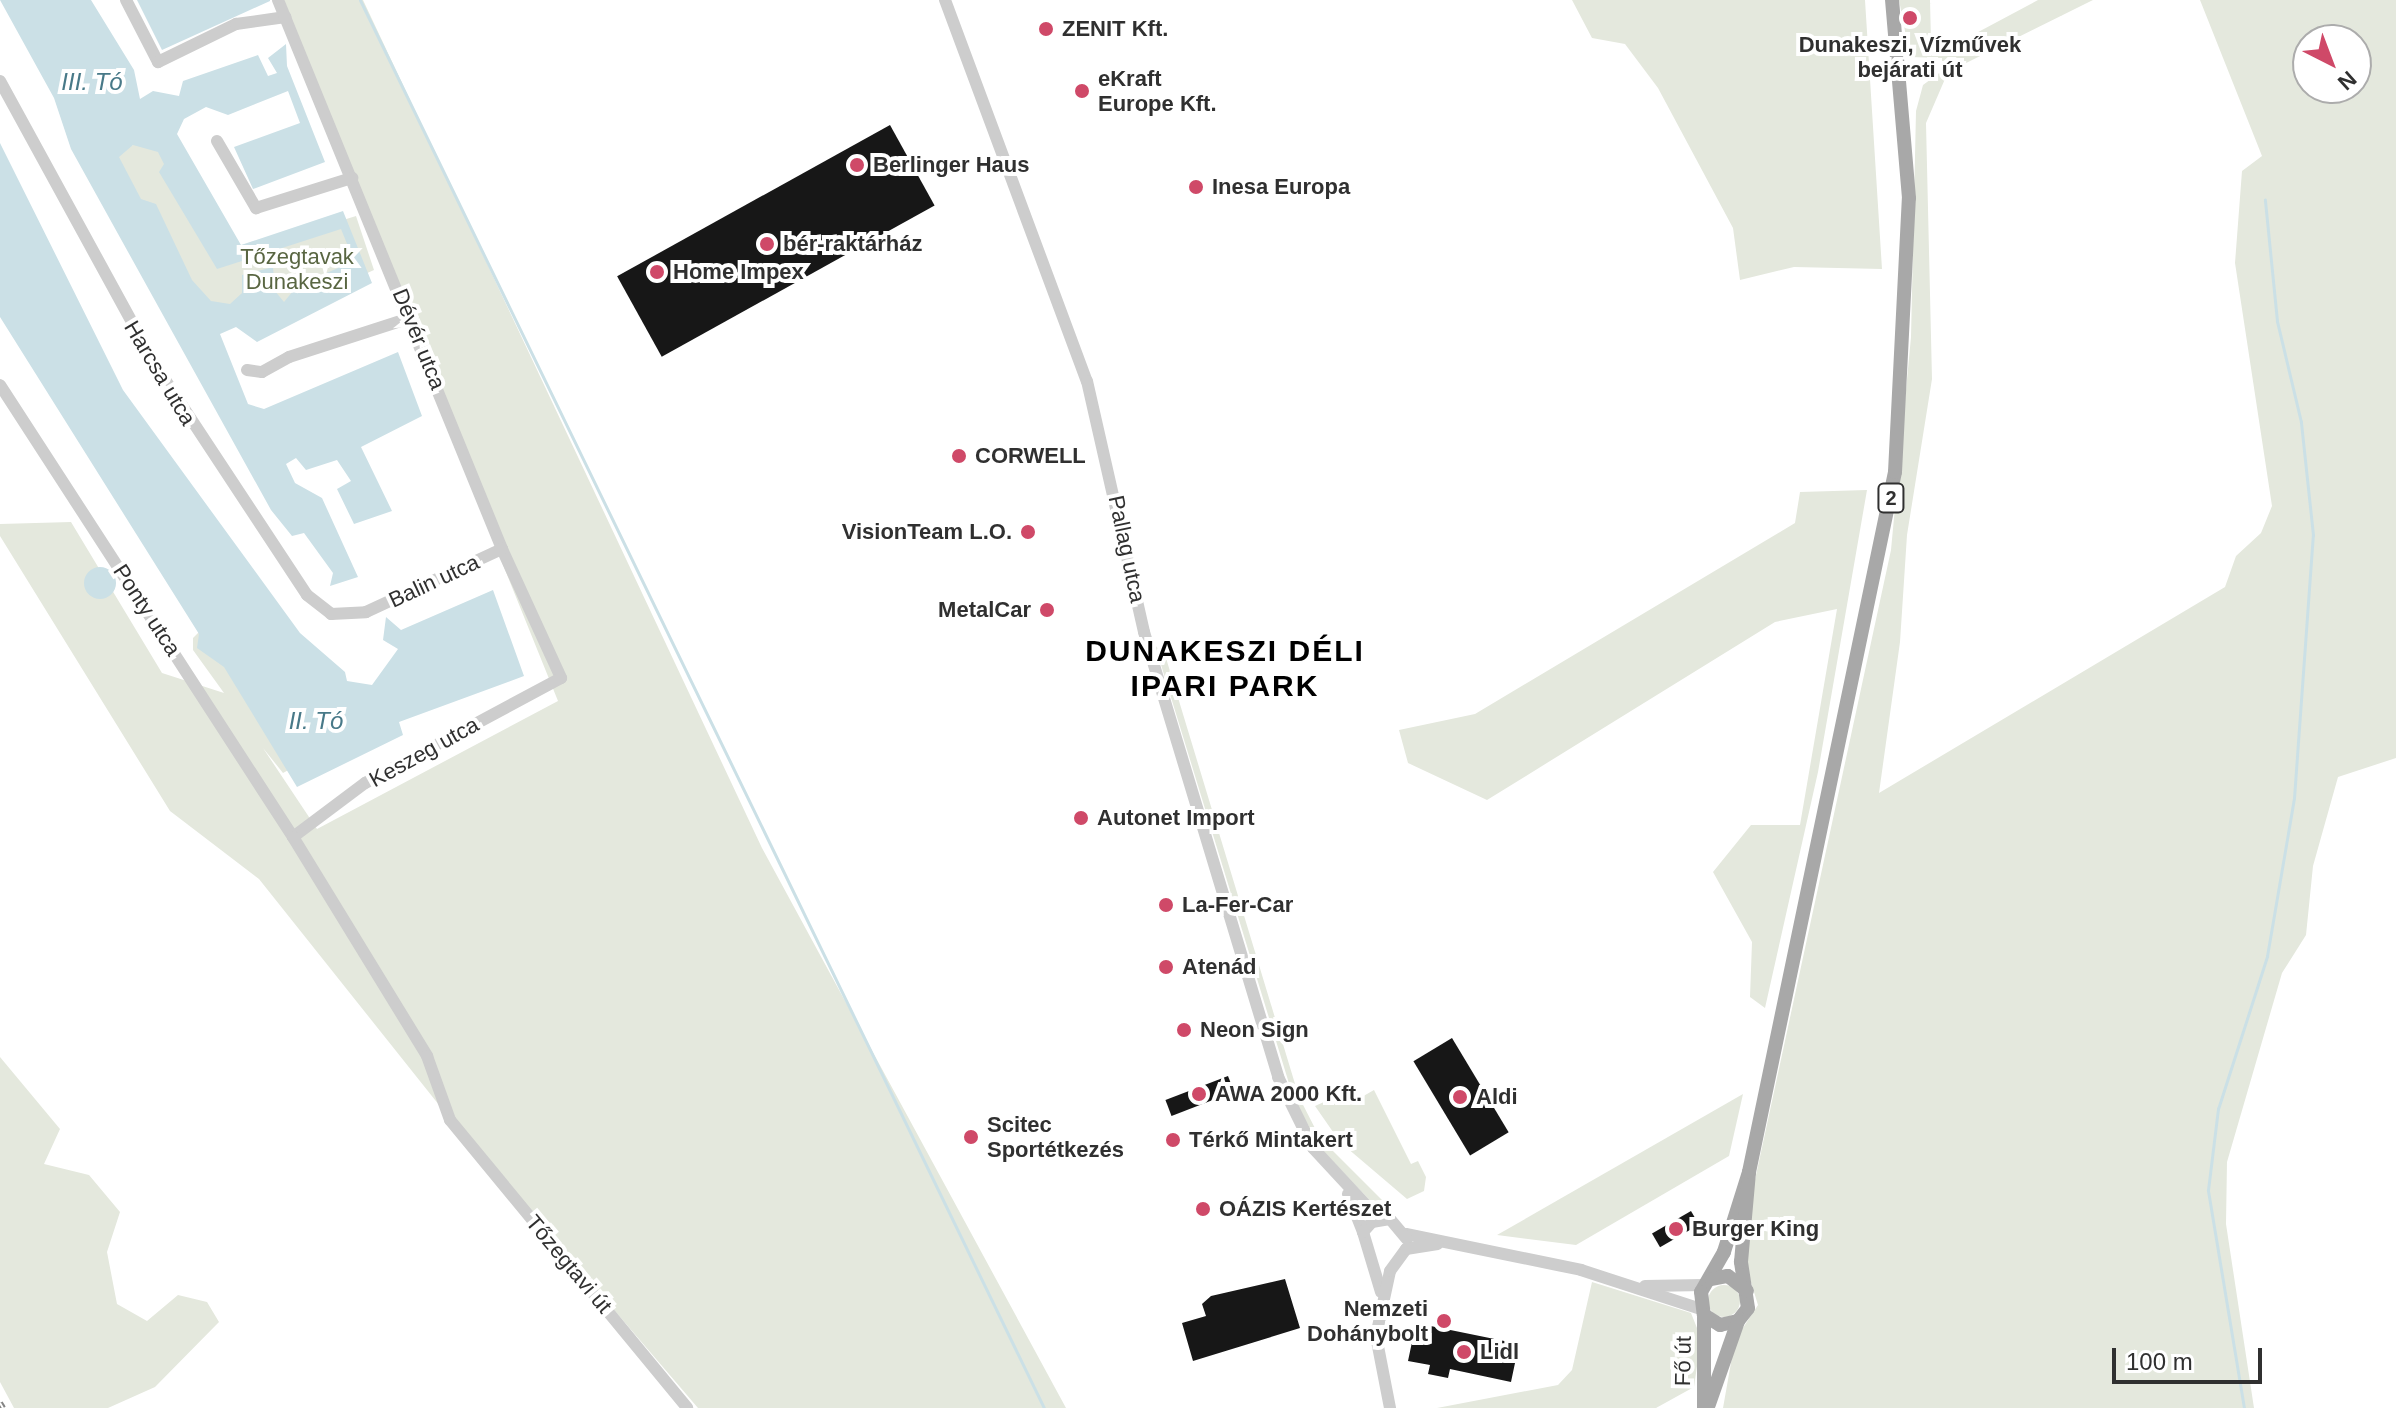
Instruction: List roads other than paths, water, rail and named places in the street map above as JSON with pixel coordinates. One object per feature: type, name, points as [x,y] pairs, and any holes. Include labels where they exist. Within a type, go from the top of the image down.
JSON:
[{"type":"main road","name":"2","points":[[1703,1312],[1709,1282],[1749,1172],[1813,889],[1895,472],[1909,198],[1892,0]]},
{"type":"main road","name":"2","points":[[1738,1321],[1748,1308],[1741,1262],[1749,1172]]},
{"type":"main road","points":[[1709,1282],[1736,1279],[1747,1292]]},
{"type":"main road","points":[[1703,1312],[1720,1325],[1738,1321]]},
{"type":"main road","name":"Fő út","points":[[1703,1312],[1706,1408]]},
{"type":"main road","name":"Fő út","points":[[1706,1408],[1738,1321]]},
{"type":"street","points":[[126,0],[158,62],[236,24],[286,17]]},
{"type":"street","name":"Dévér utca","points":[[278,0],[502,549],[561,678]]},
{"type":"street","name":"Pallag utca","points":[[945,0],[1087,381],[1144,632],[1278,1077],[1313,1148],[1343,1185],[1379,1219]]},
{"type":"street","name":"Harcsa utca","points":[[0,81],[113,294],[284,562],[331,614],[366,612]]},
{"type":"street","points":[[217,141],[256,208],[352,178]]},
{"type":"street","points":[[247,370],[262,372],[289,357],[410,318]]},
{"type":"street","name":"Ponty utca","points":[[0,385],[293,837],[427,1056],[450,1120]]},
{"type":"street","name":"Balin utca","points":[[366,612],[502,549]]},
{"type":"street","name":"Keszeg utca","points":[[293,837],[365,783],[561,678]]},
{"type":"street","name":"Tőzegtavi út","points":[[450,1120],[687,1408]]},
{"type":"street","name":"Pallag utca","points":[[1343,1185],[1363,1232]]},
{"type":"street","points":[[1390,1408],[1377,1363],[1381,1303],[1363,1232],[1379,1219],[1397,1222],[1406,1234],[1465,1243],[1637,1286],[1703,1312]]},
{"type":"street","points":[[1381,1303],[1402,1254],[1406,1234]]},
{"type":"street","points":[[1370,1258],[1465,1243]]},
{"type":"street","points":[[1637,1286],[1709,1282]]},
{"type":"water","name":"III. Tó","points":[[0,0],[91,0],[134,70],[140,99],[153,91],[179,96],[183,81],[258,55],[268,76],[277,73],[268,58],[286,44],[287,66],[325,162],[253,189],[234,147],[300,123],[288,91],[228,115],[206,107],[184,119],[177,134],[241,245],[343,211],[372,283],[257,342],[236,327],[220,334],[248,404],[264,409],[398,352],[422,416],[361,447],[392,511],[354,524],[337,489],[351,481],[337,460],[306,470],[296,458],[286,464],[295,483],[322,498],[358,577],[330,586],[333,573],[304,533],[292,536],[271,510],[71,149],[54,98]],"holes":[[[133,145],[158,152],[164,164],[159,172],[217,269],[341,229],[354,261],[297,286],[284,302],[275,291],[273,267],[242,275],[242,293],[230,304],[211,301],[192,280],[156,204],[141,199],[119,157]]]},
{"type":"water","points":[[137,0],[270,0],[270,1],[162,50]]},
{"type":"water","name":"II. Tó","points":[[0,143],[123,390],[300,633],[345,672],[347,681],[372,685],[398,649],[383,640],[386,617],[401,630],[493,590],[524,676],[399,722],[403,735],[297,787],[224,667],[197,648],[199,634],[0,317]]},
{"type":"water","points":[[100,567],[111,572],[116,583],[111,594],[100,599],[89,594],[84,583],[89,572]]},
{"type":"waterway","points":[[360,0],[1044,1408]]},
{"type":"waterway","points":[[2244,1408],[2208,1190],[2218,1109],[2267,956],[2294,798],[2313,535],[2301,422],[2277,321],[2265,200]]},
{"type":"railway","points":[[0,1403],[3,1408]]},
{"type":"place","name":"Dunakeszi, Vízművek bejárati út","points":[[1910,18]]},
{"type":"place","name":"ZENIT Kft.","points":[[1046,29]]},
{"type":"place","name":"eKraft Europe Kft.","points":[[1082,91]]},
{"type":"place","name":"Berlinger Haus","points":[[857,165]]},
{"type":"place","name":"Inesa Europa","points":[[1196,187]]},
{"type":"place","name":"bér-raktárház","points":[[767,244]]},
{"type":"place","name":"Home Impex","points":[[657,272]]},
{"type":"place","name":"CORWELL","points":[[959,456]]},
{"type":"place","name":"VisionTeam L.O.","points":[[1028,532]]},
{"type":"place","name":"MetalCar","points":[[1047,610]]},
{"type":"place","name":"Autonet Import","points":[[1081,818]]},
{"type":"place","name":"La-Fer-Car","points":[[1166,905]]},
{"type":"place","name":"Atenád","points":[[1166,967]]},
{"type":"place","name":"Neon Sign","points":[[1184,1030]]},
{"type":"place","name":"AWA 2000 Kft.","points":[[1199,1094]]},
{"type":"place","name":"Aldi","points":[[1460,1097]]},
{"type":"place","name":"Scitec Sportétkezés","points":[[971,1137]]},
{"type":"place","name":"Térkő Mintakert","points":[[1173,1140]]},
{"type":"place","name":"OÁZIS Kertészet","points":[[1203,1209]]},
{"type":"place","name":"Burger King","points":[[1676,1229]]},
{"type":"place","name":"Nemzeti Dohánybolt","points":[[1444,1321]]},
{"type":"place","name":"Lidl","points":[[1464,1352]]},
{"type":"district","name":"DUNAKESZI DÉLI IPARI PARK","points":[[1225,668]]},
{"type":"park label","name":"Tőzegtavak Dunakeszi","points":[[297,268]]}]
